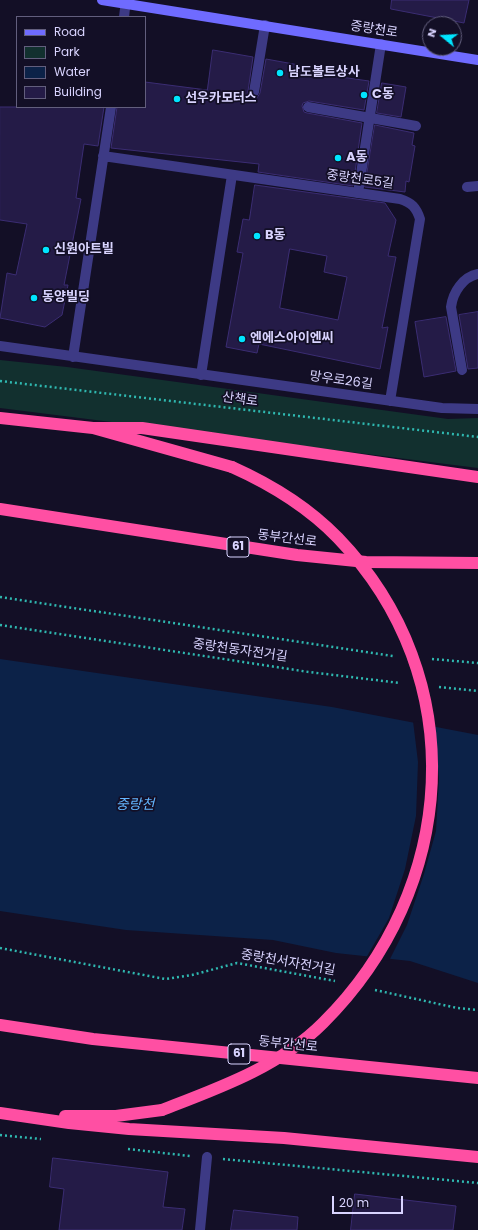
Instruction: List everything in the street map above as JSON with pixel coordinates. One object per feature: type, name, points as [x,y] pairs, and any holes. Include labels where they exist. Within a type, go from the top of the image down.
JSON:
[{"type":"highway","points":[[0,418],[93,428],[142,428],[478,477]]},
{"type":"highway","points":[[32,1117],[116,1116],[162,1110],[232,1083],[266,1066],[295,1046],[322,1024],[347,997],[370,968],[392,932],[408,897],[419,863],[432,794],[432,752],[422,688],[411,654],[399,623],[381,591],[337,537],[311,514],[262,481],[232,466],[93,428]]},
{"type":"highway","name":"동부간선로","points":[[0,509],[227,546],[297,555],[366,562],[478,563]]},
{"type":"highway","name":"동부간선로","points":[[0,1025],[93,1039],[478,1078]]},
{"type":"highway","points":[[0,1113],[69,1124],[292,1139],[478,1157]]},
{"type":"main road","name":"중랑천로","points":[[102,0],[126,2],[478,60]]},
{"type":"street","points":[[124,16],[126,2]]},
{"type":"street","points":[[254,92],[265,25]]},
{"type":"street","points":[[358,193],[381,44]]},
{"type":"street","points":[[308,107],[416,126]]},
{"type":"street","points":[[73,357],[111,108]]},
{"type":"street","name":"중랑천로5길","points":[[103,156],[400,199],[411,203],[416,209],[420,219],[390,401]]},
{"type":"street","points":[[201,375],[232,175]]},
{"type":"street","points":[[467,187],[478,186]]},
{"type":"street","points":[[462,370],[451,307],[452,300],[459,287],[472,275],[478,274]]},
{"type":"street","name":"망우로26길","points":[[0,346],[442,408],[478,409]]},
{"type":"street","points":[[200,1230],[207,1158]]},
{"type":"path","name":"산책로","points":[[0,381],[478,437]]},
{"type":"path","points":[[0,597],[390,656]]},
{"type":"path","name":"중랑천동자전거길","points":[[0,625],[309,672],[402,684]]},
{"type":"path","points":[[438,660],[478,662]]},
{"type":"path","points":[[431,686],[478,691]]},
{"type":"path","name":"중랑천서자전거길","points":[[0,948],[165,979],[192,975],[237,963],[338,982]]},
{"type":"path","points":[[369,988],[457,1008],[478,1010]]},
{"type":"path","points":[[0,1135],[44,1140]]},
{"type":"path","points":[[120,1148],[207,1158],[300,1165],[478,1183]]},
{"type":"green space","points":[[0,360],[67,367],[448,419],[478,418],[478,468],[0,408]]},
{"type":"water","name":"중랑천","points":[[0,659],[332,707],[478,735],[478,983],[410,961],[336,953],[273,940],[126,930],[0,911]]},
{"type":"pier","points":[[413,721],[434,725],[439,779],[436,831],[424,874],[407,925],[389,961],[366,958],[389,918],[405,869],[416,816],[418,762]]},
{"type":"building","points":[[392,0],[469,0],[464,23],[462,23],[462,16],[428,16],[391,9]]},
{"type":"building","points":[[213,50],[253,57],[248,95],[253,98],[257,98],[260,93],[266,59],[299,65],[298,71],[369,81],[364,110],[309,101],[303,103],[302,106],[304,112],[307,113],[362,123],[353,186],[258,172],[259,164],[111,148],[117,108],[146,108],[146,82],[207,90]]},
{"type":"building","points":[[382,83],[406,87],[401,117],[377,113]]},
{"type":"building","points":[[0,107],[104,108],[98,146],[84,144],[76,198],[81,199],[64,285],[68,285],[62,315],[45,327],[0,318],[7,273],[16,275],[27,224],[0,220]]},
{"type":"building","points":[[375,125],[414,133],[412,145],[415,146],[409,182],[406,181],[405,192],[365,187]]},
{"type":"building","points":[[255,185],[385,203],[396,220],[388,256],[396,257],[382,328],[388,327],[380,369],[259,344],[257,353],[226,347],[243,253],[237,252],[243,219],[249,220]],"holes":[[[290,249],[327,256],[324,272],[347,277],[338,320],[280,308]]]},
{"type":"building","points":[[478,312],[478,368],[468,369],[459,315]]},
{"type":"building","points":[[446,317],[456,371],[424,377],[415,322]]},
{"type":"building","points":[[53,1158],[168,1172],[163,1207],[185,1209],[182,1230],[59,1230],[64,1189],[50,1187]]},
{"type":"building","points":[[355,1194],[456,1206],[453,1230],[351,1230]]},
{"type":"building","points":[[234,1210],[298,1217],[297,1230],[231,1230]]},
{"type":"place","name":"남도볼트상사","points":[[280,73]]},
{"type":"place","name":"C동","points":[[364,95]]},
{"type":"place","name":"선우카모터스","points":[[177,99]]},
{"type":"place","name":"A동","points":[[338,158]]},
{"type":"place","name":"B동","points":[[257,236]]},
{"type":"place","name":"신원아트빌","points":[[46,250]]},
{"type":"place","name":"동양빌딩","points":[[34,298]]},
{"type":"place","name":"엔에스아이엔씨","points":[[242,339]]}]
